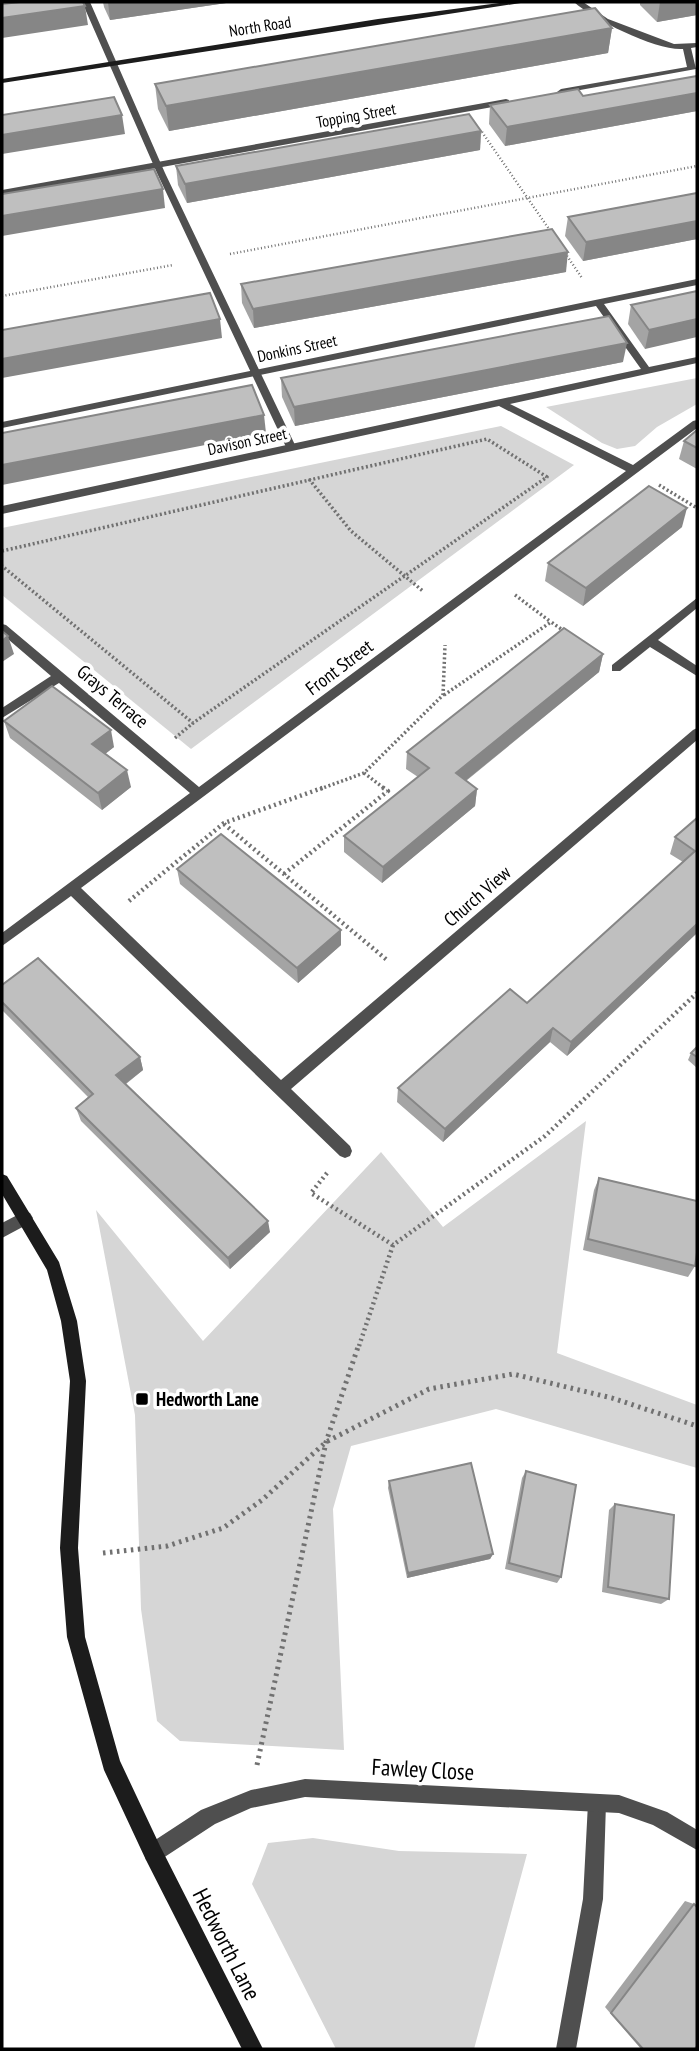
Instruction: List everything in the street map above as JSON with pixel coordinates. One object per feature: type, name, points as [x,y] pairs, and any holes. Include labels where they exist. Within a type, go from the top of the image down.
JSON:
[{"type":"street","points":[[86,2],[158,165],[292,447]]},
{"type":"street","name":"North Road","points":[[2,82],[378,21],[523,2]]},
{"type":"street","points":[[578,2],[590,12],[621,28],[673,47],[697,45]]},
{"type":"street","points":[[546,95],[692,69],[687,47]]},
{"type":"street","name":"Topping Street","points":[[2,193],[520,100]]},
{"type":"street","name":"Donkins Street","points":[[2,425],[697,282]]},
{"type":"street","points":[[598,302],[647,371]]},
{"type":"street","name":"Davison Street","points":[[2,510],[697,360]]},
{"type":"street","points":[[499,402],[633,470]]},
{"type":"street","name":"Front Street","points":[[2,940],[697,422]]},
{"type":"street","points":[[616,668],[697,602]]},
{"type":"street","name":"Grays Terrace","points":[[2,628],[199,794]]},
{"type":"street","points":[[650,640],[697,672]]},
{"type":"street","points":[[2,714],[60,676]]},
{"type":"street","name":"Church View","points":[[281,1089],[697,733]]},
{"type":"street","points":[[72,888],[345,1151]]},
{"type":"street","name":"Hedworth Lane","points":[[2,1181],[54,1267],[69,1321],[78,1381],[69,1556],[76,1637],[111,1763],[153,1853],[253,2049]]},
{"type":"street","points":[[2,1231],[25,1218]]},
{"type":"street","name":"Fawley Close","points":[[153,1853],[208,1816],[251,1799],[305,1788],[619,1804],[651,1812],[677,1825],[697,1840]]},
{"type":"street","points":[[566,2049],[593,1899],[597,1802]]},
{"type":"path","points":[[467,109],[556,239]]},
{"type":"path","points":[[2,296],[697,166]]},
{"type":"path","points":[[563,250],[598,302]]},
{"type":"path","points":[[2,551],[487,439],[547,477],[193,723],[2,566]]},
{"type":"path","points":[[292,447],[309,480],[351,531],[403,577],[447,609],[443,695]]},
{"type":"path","points":[[633,470],[697,508]]},
{"type":"path","points":[[491,576],[616,668]]},
{"type":"path","points":[[107,921],[223,823],[364,772],[443,695],[551,622]]},
{"type":"path","points":[[284,874],[388,791],[364,772]]},
{"type":"path","points":[[223,823],[410,979]]},
{"type":"path","points":[[251,1799],[326,1442],[393,1245],[545,1136],[697,993]]},
{"type":"path","points":[[345,1151],[311,1193],[393,1245]]},
{"type":"path","points":[[69,1556],[167,1546],[223,1528],[262,1500],[326,1442],[429,1389],[513,1374],[612,1398],[697,1426]]},
{"type":"shaded area","points":[[697,378],[697,404],[657,427],[635,446],[617,449],[602,443],[546,407]]},
{"type":"shaded area","points":[[501,426],[574,465],[191,749],[2,595],[2,528]]},
{"type":"shaded area","points":[[586,1121],[557,1353],[697,1405],[697,1468],[496,1409],[351,1446],[333,1509],[344,1750],[180,1741],[157,1721],[141,1609],[135,1415],[96,1210],[203,1341],[381,1152],[443,1227]]},
{"type":"shaded area","points":[[313,1838],[399,1851],[527,1854],[474,2049],[336,2049],[252,1884],[268,1843]]},
{"type":"building","points":[[83,2],[85,6],[2,18],[2,4]]},
{"type":"building","points":[[595,8],[612,28],[166,106],[155,84]]},
{"type":"building","points":[[697,76],[697,93],[507,127],[490,105],[578,89],[583,96]]},
{"type":"building","points":[[114,97],[122,115],[2,135],[2,115]]},
{"type":"building","points":[[469,114],[481,131],[185,184],[176,166]]},
{"type":"building","points":[[154,169],[163,189],[2,216],[2,194]]},
{"type":"building","points":[[697,193],[697,221],[586,242],[568,217]]},
{"type":"building","points":[[552,229],[568,252],[253,309],[241,284]]},
{"type":"building","points":[[697,291],[697,319],[649,330],[631,305]]},
{"type":"building","points":[[210,293],[220,319],[2,359],[2,330]]},
{"type":"building","points":[[609,316],[627,343],[294,407],[281,378]]},
{"type":"building","points":[[252,385],[264,415],[2,465],[2,433]]},
{"type":"building","points":[[697,430],[697,448],[684,441]]},
{"type":"building","points":[[649,486],[687,508],[586,588],[548,563]]},
{"type":"building","points":[[564,628],[603,654],[456,773],[477,789],[383,867],[344,836],[429,768],[407,752]]},
{"type":"building","points":[[52,686],[111,730],[92,744],[127,770],[98,793],[4,721]]},
{"type":"building","points":[[697,818],[697,924],[571,1042],[553,1028],[445,1129],[398,1088],[510,989],[527,1003],[695,851],[675,837]]},
{"type":"building","points":[[221,834],[341,930],[297,968],[177,869]]},
{"type":"building","points":[[38,958],[140,1057],[116,1075],[268,1221],[228,1258],[76,1108],[93,1094],[2,1002],[2,985]]},
{"type":"building","points":[[599,1178],[697,1201],[695,1266],[588,1239]]},
{"type":"building","points":[[471,1463],[493,1554],[408,1573],[389,1481]]},
{"type":"building","points":[[526,1471],[576,1485],[561,1577],[509,1563]]},
{"type":"building","points":[[615,1504],[674,1515],[669,1599],[608,1587]]},
{"type":"building","points":[[694,1904],[697,1907],[697,2046],[695,2049],[643,2049],[611,2013]]},
{"type":"place","name":"Hedworth Lane","points":[[142,1399]]}]
